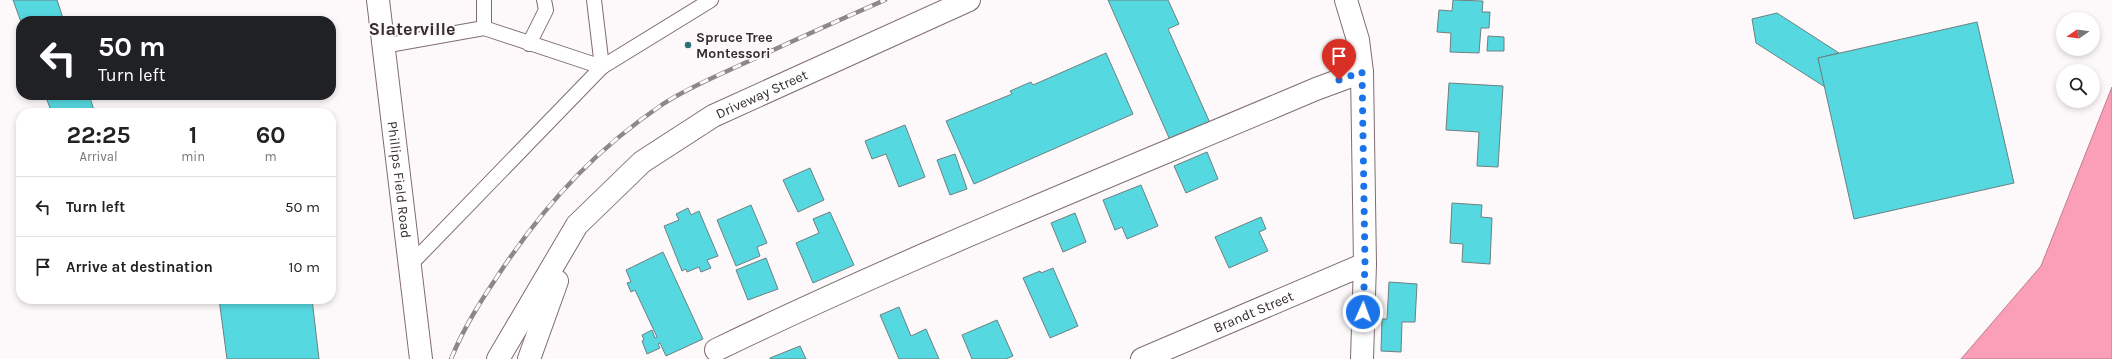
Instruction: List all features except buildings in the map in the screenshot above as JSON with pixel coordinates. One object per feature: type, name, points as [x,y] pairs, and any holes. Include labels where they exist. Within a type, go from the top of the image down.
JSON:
[{"type":"street","name":"Phillips Field Road","points":[[378,0],[421,359]]},
{"type":"street","name":"Driveway Street","points":[[498,359],[577,225],[642,162],[713,116],[969,0]]},
{"type":"street","points":[[1346,0],[1358,40],[1362,72],[1365,264],[1362,359]]},
{"type":"street","points":[[716,350],[772,323],[1037,206],[1316,89],[1362,72]]},
{"type":"street","name":"Driveway Street","points":[[529,359],[577,225]]},
{"type":"street","name":"Brandt Street","points":[[1142,359],[1365,264]]},
{"type":"lane","points":[[484,0],[484,28]]},
{"type":"lane","points":[[529,44],[546,10],[544,0]]},
{"type":"lane","points":[[594,0],[602,67]]},
{"type":"lane","points":[[410,265],[602,67],[711,0]]},
{"type":"lane","points":[[383,46],[484,28],[602,67]]},
{"type":"shaded area","points":[[2112,87],[2112,359],[1961,359],[2041,266]]},
{"type":"railway","points":[[451,359],[476,309],[541,216],[577,176],[617,138],[663,104],[694,87],[885,0]]},
{"type":"place","name":"Spruce Tree Montessori","points":[[688,45]]},
{"type":"district","name":"Slaterville","points":[[412,29]]},
{"type":"route","points":[[1339,80],[1362,72],[1365,264],[1363,312]]}]
